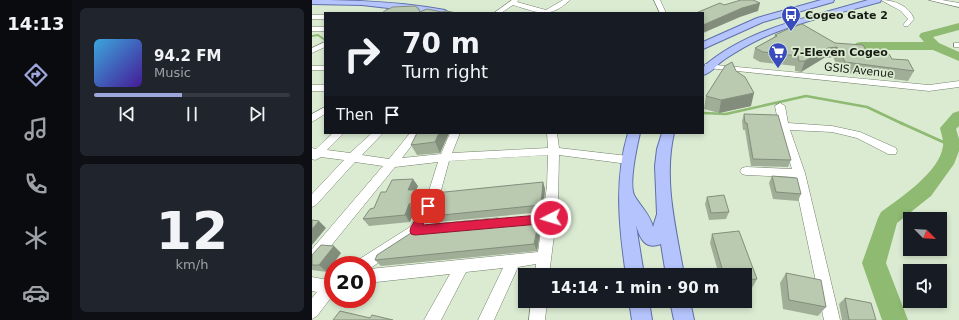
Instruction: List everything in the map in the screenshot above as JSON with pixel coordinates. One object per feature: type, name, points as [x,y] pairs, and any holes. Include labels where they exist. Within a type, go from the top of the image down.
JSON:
[{"type":"main road","points":[[704,46],[760,20],[830,0]]},
{"type":"main road","points":[[706,69],[738,46],[783,27],[877,0]]},
{"type":"main road","points":[[312,2],[364,1],[425,12]]},
{"type":"main road","points":[[410,9],[436,12]]},
{"type":"main road","points":[[634,134],[628,160],[627,196],[628,227],[634,268]]},
{"type":"main road","points":[[668,134],[663,165],[666,211],[674,268]]},
{"type":"main road","points":[[627,196],[643,219],[649,238],[656,238],[659,236],[666,211]]},
{"type":"main road","points":[[640,308],[642,320]]},
{"type":"main road","points":[[681,308],[684,320]]},
{"type":"street","points":[[548,12],[566,0]]},
{"type":"street","points":[[657,0],[663,12]]},
{"type":"street","points":[[884,0],[903,9],[910,16],[910,19],[906,25]]},
{"type":"street","points":[[932,0],[959,5]]},
{"type":"street","points":[[498,12],[515,1],[544,12]]},
{"type":"street","points":[[394,12],[410,9]]},
{"type":"street","points":[[312,17],[324,17]]},
{"type":"street","points":[[312,29],[324,29]]},
{"type":"street","points":[[312,52],[324,45]]},
{"type":"street","points":[[312,52],[324,52]]},
{"type":"street","points":[[312,68],[324,68]]},
{"type":"street","name":"GSIS Avenue","points":[[706,69],[895,86],[929,88],[959,84]]},
{"type":"street","points":[[312,88],[324,88]]},
{"type":"street","points":[[780,106],[784,126],[799,174],[832,320]]},
{"type":"street","points":[[312,119],[324,111]]},
{"type":"street","points":[[784,126],[832,129],[860,135],[892,151]]},
{"type":"street","points":[[314,155],[338,134]]},
{"type":"street","points":[[312,202],[353,157],[377,134]]},
{"type":"street","points":[[312,259],[415,134]]},
{"type":"street","points":[[376,257],[398,244],[415,231],[434,194],[444,157],[456,134]]},
{"type":"street","points":[[543,268],[551,218],[554,182],[554,151],[552,134]]},
{"type":"street","points":[[314,155],[353,157],[391,163],[444,157],[554,151],[628,160]]},
{"type":"street","points":[[746,171],[799,174]]},
{"type":"street","points":[[539,183],[554,182]]},
{"type":"street","points":[[434,194],[449,193]]},
{"type":"street","points":[[536,220],[551,218]]},
{"type":"street","points":[[415,231],[513,222]]},
{"type":"street","points":[[376,275],[514,261],[544,256]]},
{"type":"street","points":[[486,320],[514,261]]},
{"type":"street","points":[[432,320],[462,266]]},
{"type":"street","points":[[312,284],[324,285]]},
{"type":"street","points":[[312,311],[324,296]]},
{"type":"street","points":[[536,320],[538,308]]},
{"type":"building","points":[[741,0],[753,0],[760,3],[742,8],[704,25],[704,12],[698,12],[720,3],[724,5]]},
{"type":"building","points":[[415,6],[420,12],[383,12],[393,7]]},
{"type":"building","points":[[427,9],[442,12],[420,12]]},
{"type":"building","points":[[802,24],[835,43],[863,45],[867,52],[889,54],[892,59],[908,60],[914,71],[845,62],[837,47],[828,48],[805,61],[799,61],[798,56],[763,52],[755,48],[777,36],[775,35]]},
{"type":"building","points":[[732,62],[736,71],[745,77],[754,93],[721,100],[706,96],[725,66]]},
{"type":"building","points":[[744,114],[778,115],[791,160],[753,159]]},
{"type":"building","points":[[416,134],[439,134],[435,142],[411,145]]},
{"type":"building","points":[[772,176],[797,178],[801,194],[776,192]]},
{"type":"building","points":[[413,179],[408,190],[420,190],[413,203],[409,204],[405,215],[363,219],[370,209],[374,208],[381,192],[386,192],[392,180]]},
{"type":"building","points":[[543,182],[541,205],[423,217],[435,193]]},
{"type":"building","points":[[724,195],[729,212],[711,213],[707,197]]},
{"type":"building","points":[[539,219],[534,244],[376,260],[377,255],[411,233],[416,233],[417,231]]},
{"type":"building","points":[[312,220],[319,221],[312,229]]},
{"type":"building","points":[[739,231],[757,279],[752,279],[752,268],[722,268],[712,234]]},
{"type":"building","points":[[321,245],[334,246],[326,256],[324,256],[324,259],[319,265],[312,265],[312,255]]},
{"type":"building","points":[[786,273],[821,280],[826,307],[789,300]]},
{"type":"building","points":[[845,298],[871,303],[876,320],[849,320]]},
{"type":"building","points":[[340,311],[370,318],[372,315],[393,320],[333,320]]},
{"type":"waterway","points":[[935,46],[925,36],[959,26]]},
{"type":"waterway","points":[[312,36],[318,35],[324,39]]},
{"type":"waterway","points":[[860,46],[935,46]]},
{"type":"waterway","points":[[935,46],[959,57]]},
{"type":"waterway","points":[[704,113],[726,114],[806,96],[867,107],[903,124]]},
{"type":"waterway","points":[[895,320],[874,263],[888,218],[924,191],[945,164],[952,146],[948,128],[959,116]]},
{"type":"waterway","points":[[901,123],[952,146]]},
{"type":"place","name":"Cogeo Gate 2","points":[[791,32]]},
{"type":"place","name":"7-Eleven Cogeo","points":[[778,69]]},
{"type":"route","points":[[428,206],[415,231],[551,218]]}]
